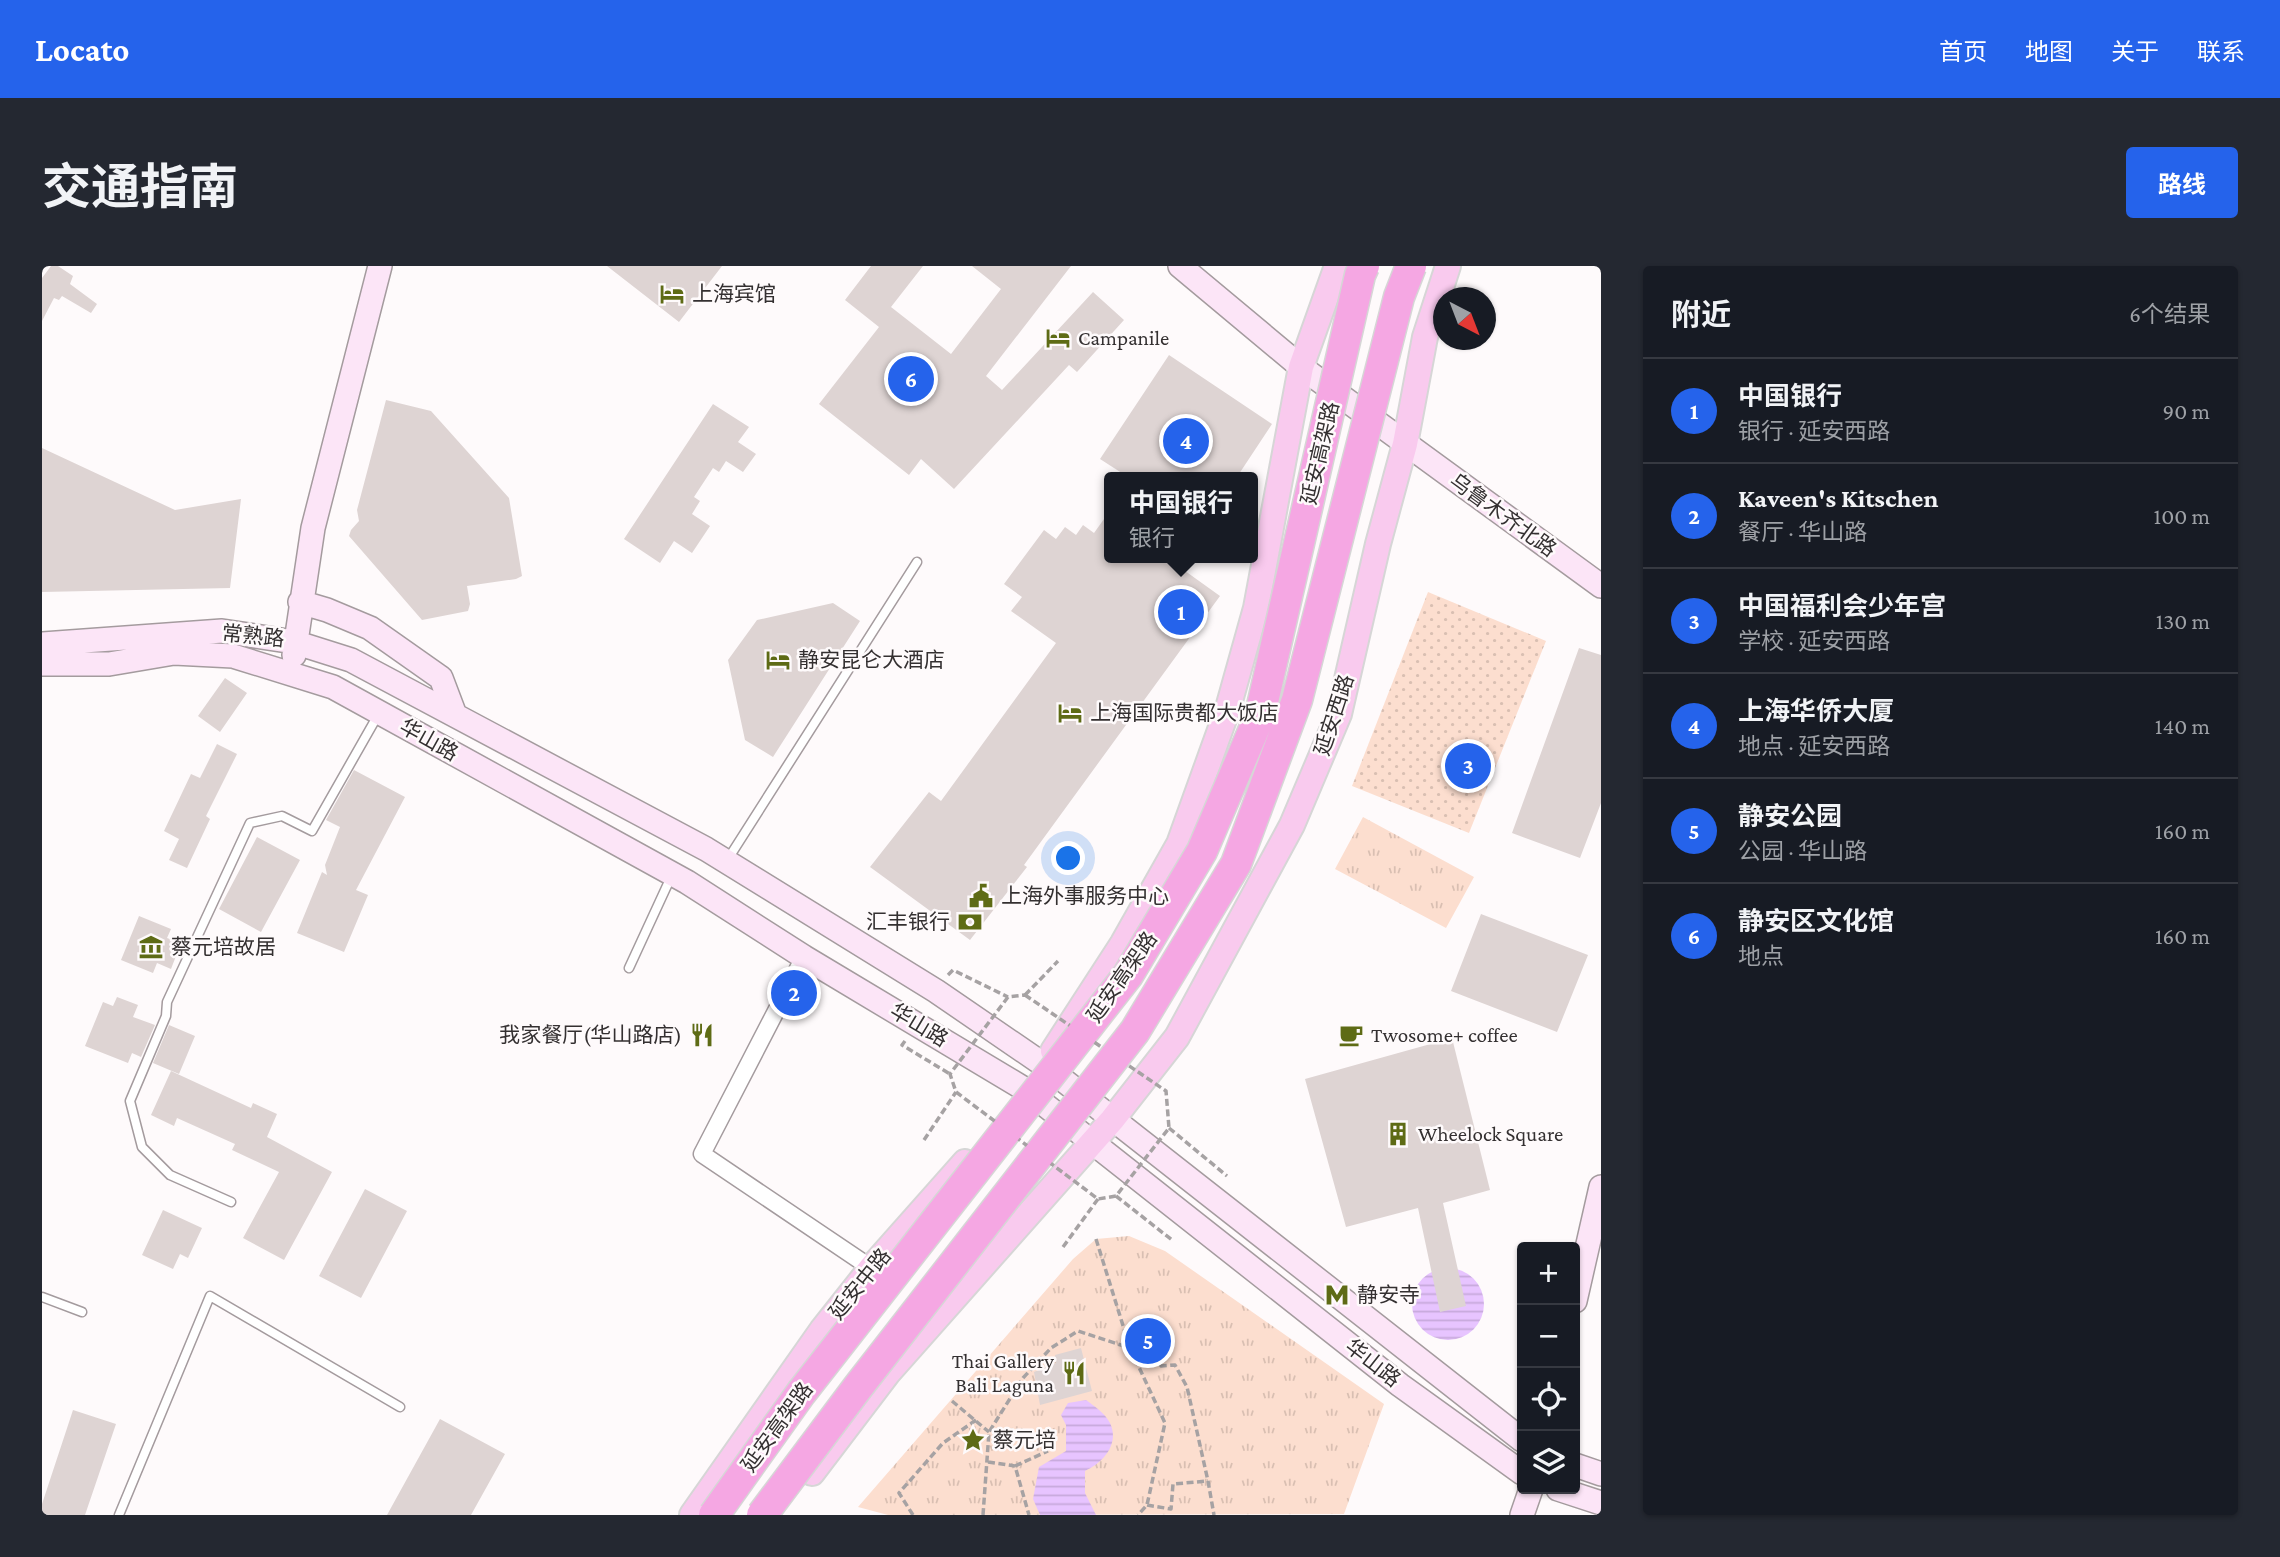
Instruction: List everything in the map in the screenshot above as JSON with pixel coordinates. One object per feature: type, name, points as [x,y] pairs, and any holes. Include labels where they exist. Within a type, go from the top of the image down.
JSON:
[{"type":"highway","name":"延安高架路","points":[[714,1515],[810,1382],[1128,975],[1202,851],[1260,715],[1364,266]]},
{"type":"highway","name":"延安高架路","points":[[762,1515],[1135,1031],[1236,864],[1297,700],[1399,297],[1411,266]]},
{"type":"main road","points":[[293,676],[294,642],[313,528],[380,266]]},
{"type":"main road","points":[[1180,266],[1301,367]]},
{"type":"main road","points":[[1044,1065],[1123,943],[1179,844],[1228,708],[1256,608],[1301,367],[1337,266]]},
{"type":"main road","name":"延安西路","points":[[1112,1120],[1177,1037],[1293,825],[1339,714],[1378,544],[1405,444],[1425,337],[1448,266]]},
{"type":"main road","name":"乌鲁木齐北路","points":[[1301,367],[1601,586]]},
{"type":"main road","points":[[300,602],[370,628],[441,678],[455,715]]},
{"type":"main road","name":"常熟路","points":[[42,628],[218,618],[277,625],[294,642]]},
{"type":"main road","name":"常熟路","points":[[42,644],[222,631],[294,642]]},
{"type":"main road","name":"华山路","points":[[294,642],[351,660],[727,862],[936,991],[1044,1065],[1517,1436]]},
{"type":"main road","name":"常熟路","points":[[42,664],[109,664],[174,653],[233,656],[293,676]]},
{"type":"main road","name":"华山路","points":[[293,676],[333,687],[672,874],[1026,1090],[1400,1385],[1517,1469]]},
{"type":"main road","name":"延安中路","points":[[692,1515],[822,1330],[871,1268],[1026,1090],[1044,1065]]},
{"type":"main road","points":[[780,1515],[888,1373],[1112,1120]]},
{"type":"main road","points":[[1580,1280],[1600,1198]]},
{"type":"main road","points":[[1580,1467],[1601,1474]]},
{"type":"main road","points":[[1522,1515],[1529,1494]]},
{"type":"main road","points":[[1574,1494],[1601,1503]]},
{"type":"street","points":[[804,957],[702,1154],[871,1268]]},
{"type":"lane","points":[[727,862],[917,562]]},
{"type":"lane","points":[[231,1202],[170,1175],[142,1147],[130,1101],[166,1016],[167,1002],[250,823],[282,816],[312,831],[380,713]]},
{"type":"lane","points":[[629,968],[672,874]]},
{"type":"lane","points":[[119,1515],[210,1296],[400,1407]]},
{"type":"lane","points":[[42,1297],[82,1312]]},
{"type":"path","points":[[1025,995],[1058,961]]},
{"type":"path","points":[[953,970],[1008,997]]},
{"type":"path","points":[[902,1045],[950,1074]]},
{"type":"path","points":[[924,1140],[956,1092]]},
{"type":"path","points":[[1169,1128],[1227,1175]]},
{"type":"path","points":[[1116,1196],[1172,1240]]},
{"type":"path","points":[[1063,1247],[1098,1199]]},
{"type":"path","points":[[1096,1239],[1130,1348],[1165,1423],[1147,1505],[1138,1515]]},
{"type":"path","points":[[983,1515],[989,1432],[1023,1378],[1051,1348],[1078,1331],[1130,1348],[1151,1348],[1161,1366],[1175,1365],[1187,1387],[1214,1515]]},
{"type":"path","points":[[952,1401],[989,1432]]},
{"type":"path","points":[[913,1515],[899,1493],[943,1443],[976,1420]]},
{"type":"path","points":[[987,1462],[1015,1466],[1048,1451]]},
{"type":"path","points":[[1015,1466],[1029,1515]]},
{"type":"path","points":[[1147,1505],[1171,1509],[1173,1484],[1208,1480]]},
{"type":"green space","points":[[1428,592],[1546,641],[1469,833],[1352,786]]},
{"type":"green space","points":[[1363,817],[1474,877],[1446,928],[1335,869]]},
{"type":"green space","points":[[1129,1236],[1165,1251],[1384,1404],[1344,1514],[888,1515],[858,1507],[1073,1259],[1096,1239]]},
{"type":"shaded area","points":[[1448,1268],[1468,1274],[1478,1284],[1484,1304],[1478,1324],[1468,1334],[1448,1340],[1428,1334],[1418,1324],[1412,1304],[1418,1284],[1428,1274]]},
{"type":"shaded area","points":[[1086,1400],[1105,1416],[1113,1431],[1108,1452],[1098,1463],[1085,1471],[1085,1493],[1096,1515],[1040,1515],[1033,1499],[1039,1467],[1066,1451],[1066,1425],[1061,1415],[1068,1403]]},
{"type":"building","points":[[51,266],[58,266],[73,276],[70,284],[97,304],[91,313],[62,296],[59,300],[54,298],[42,321],[42,278]]},
{"type":"building","name":"上海宾馆","points":[[607,266],[722,266],[679,322]]},
{"type":"building","points":[[871,266],[923,266],[891,307],[951,354],[1001,289],[972,266],[1071,266],[986,376],[1002,390],[1093,292],[1124,320],[1077,372],[1069,365],[954,489],[921,459],[909,475],[819,404],[879,327],[845,300]]},
{"type":"building","points":[[1169,355],[1272,424],[1240,472],[1120,472],[1100,459]]},
{"type":"building","points":[[386,400],[431,411],[509,498],[522,576],[467,586],[470,604],[468,611],[422,620],[349,536],[359,521],[357,510]]},
{"type":"building","points":[[713,404],[749,427],[738,442],[756,454],[743,472],[726,461],[719,472],[713,468],[694,497],[700,501],[692,514],[710,526],[692,553],[674,541],[660,563],[624,539]]},
{"type":"building","points":[[42,448],[175,510],[241,499],[230,588],[42,592]]},
{"type":"building","name":"上海国际贵都大饭店","points":[[1104,519],[1104,563],[1174,563],[1220,596],[1024,865],[1027,867],[970,940],[870,867],[929,792],[941,801],[1056,643],[1011,611],[1022,597],[1004,584],[1044,530],[1056,539],[1065,527],[1076,535],[1083,525],[1094,533]]},
{"type":"building","points":[[833,603],[860,621],[773,757],[745,740],[728,660],[757,620]]},
{"type":"building","points":[[1579,648],[1601,655],[1601,803],[1580,858],[1512,833]]},
{"type":"building","points":[[225,678],[247,693],[220,732],[198,716]]},
{"type":"building","points":[[217,744],[237,754],[206,816],[210,819],[187,868],[169,860],[179,839],[164,831],[191,774],[200,778]]},
{"type":"building","points":[[354,770],[405,797],[356,890],[368,895],[344,952],[297,933],[322,872],[327,875],[325,865],[340,827],[326,820]]},
{"type":"building","points":[[257,837],[300,860],[261,932],[219,909]]},
{"type":"building","points":[[1481,914],[1588,955],[1557,1032],[1451,991]]},
{"type":"building","points":[[139,916],[171,929],[167,938],[181,943],[171,969],[157,963],[153,973],[121,960]]},
{"type":"building","points":[[117,997],[138,1005],[133,1017],[155,1025],[141,1057],[132,1053],[128,1063],[85,1046],[103,1002],[113,1006]]},
{"type":"building","points":[[169,1025],[195,1036],[179,1074],[153,1063]]},
{"type":"building","name":"Wheelock Square","points":[[1452,1038],[1490,1190],[1443,1203],[1466,1306],[1440,1312],[1418,1208],[1346,1227],[1305,1079]]},
{"type":"building","points":[[171,1071],[251,1108],[253,1103],[277,1114],[267,1137],[332,1172],[284,1260],[243,1238],[279,1172],[232,1150],[235,1144],[177,1118],[174,1126],[151,1115]]},
{"type":"building","points":[[365,1189],[407,1211],[361,1298],[319,1276]]},
{"type":"building","points":[[163,1210],[202,1228],[188,1258],[180,1254],[173,1269],[142,1255]]},
{"type":"building","points":[[1081,1348],[1092,1391],[1040,1405],[1034,1372],[1056,1363],[1055,1355]]},
{"type":"building","points":[[73,1410],[116,1424],[85,1515],[42,1515],[42,1504]]},
{"type":"building","points":[[440,1419],[505,1454],[471,1515],[387,1515]]},
{"type":"place","name":"上海宾馆","points":[[672,294]]},
{"type":"place","name":"Campanile","points":[[1058,338]]},
{"type":"place","name":"静安区文化馆","points":[[911,379]]},
{"type":"place","name":"上海华侨大厦","points":[[1186,441]]},
{"type":"place","name":"中国银行","points":[[1181,612]]},
{"type":"place","name":"静安昆仑大酒店","points":[[778,660]]},
{"type":"place","name":"上海国际贵都大饭店","points":[[1070,713]]},
{"type":"place","name":"中国福利会少年宫","points":[[1468,766]]},
{"type":"place","name":"上海外事服务中心","points":[[981,896]]},
{"type":"place","name":"汇丰银行","points":[[970,922]]},
{"type":"place","name":"蔡元培故居","points":[[151,947]]},
{"type":"place","name":"Kaveen's Kitschen","points":[[794,993]]},
{"type":"place","name":"我家餐厅(华山路店)","points":[[702,1035]]},
{"type":"place","name":"Twosome+ coffee","points":[[1351,1035]]},
{"type":"place","name":"Wheelock Square","points":[[1398,1134]]},
{"type":"place","name":"静安寺","points":[[1337,1295]]},
{"type":"place","name":"静安公园","points":[[1148,1341]]},
{"type":"place","name":"Thai Gallery Bali Laguna","points":[[1074,1373]]},
{"type":"place","name":"蔡元培","points":[[973,1440]]}]
